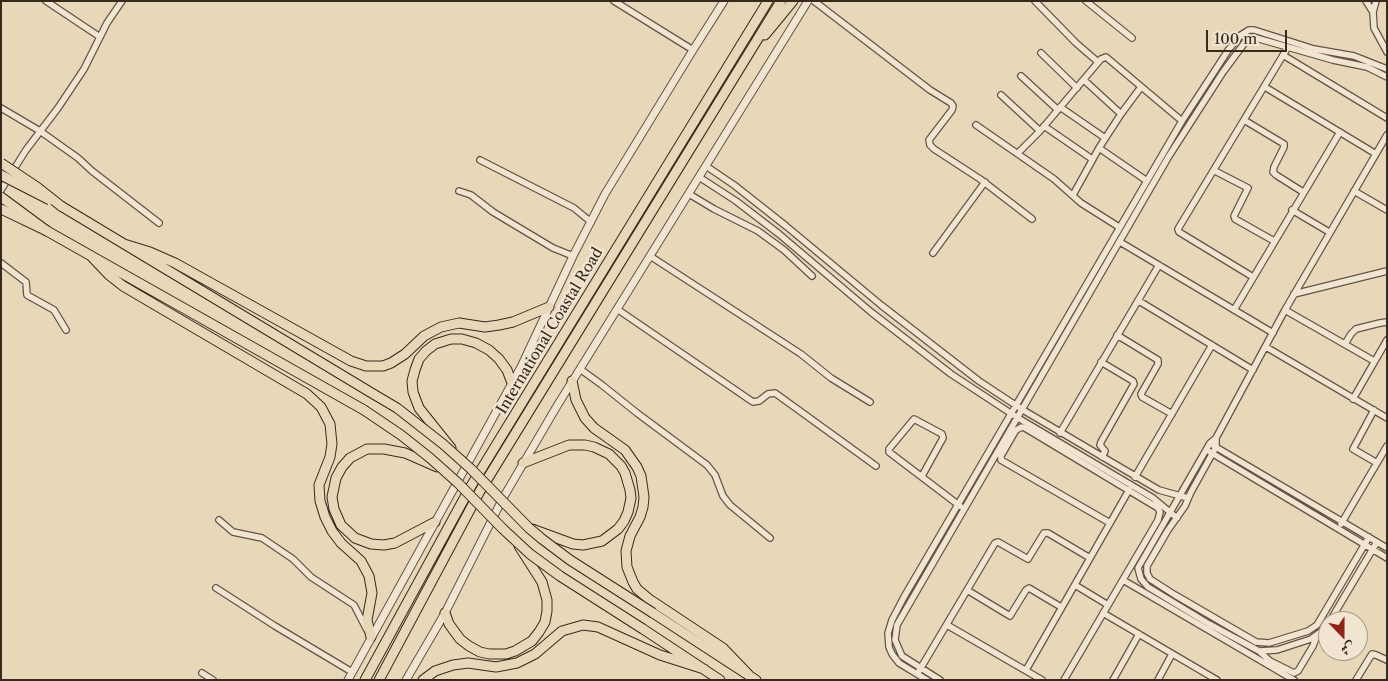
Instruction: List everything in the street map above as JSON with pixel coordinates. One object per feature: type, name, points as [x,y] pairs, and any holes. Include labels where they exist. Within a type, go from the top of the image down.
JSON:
[{"type":"main road","name":"International Coastal Road","points":[[379,680],[480,491],[781,1]]},
{"type":"main road","points":[[750,52],[793,1]]},
{"type":"main road","name":"International Coastal Road","points":[[365,680],[471,486],[766,3]]},
{"type":"main road","points":[[1,163],[38,187],[61,206]]},
{"type":"main road","points":[[1,175],[61,206],[375,395],[412,420],[457,456],[529,528],[570,560],[752,678]]},
{"type":"main road","points":[[1,197],[47,231]]},
{"type":"main road","points":[[1,209],[47,231],[364,410],[401,435],[444,471],[516,542],[560,576],[720,680]]},
{"type":"main road","points":[[124,244],[150,252],[175,263],[350,361],[366,366],[383,366],[391,363],[405,354],[424,336],[441,327],[459,323],[485,327],[499,326],[549,307]]},
{"type":"main road","points":[[90,255],[109,275],[123,286],[307,394],[321,407],[330,424],[332,444],[330,457],[319,485],[320,501],[332,531],[360,562],[369,576],[372,593],[367,620],[371,637]]},
{"type":"main road","points":[[457,456],[417,403],[412,386],[415,370],[423,355],[435,344],[446,340],[462,339],[476,343],[494,354],[506,370],[512,383]]},
{"type":"main road","points":[[572,381],[576,400],[585,418],[594,428],[625,450],[637,466],[641,476],[644,492],[643,507],[630,536],[626,551],[627,567],[633,582],[649,600],[723,648],[752,678]]},
{"type":"main road","points":[[523,464],[552,450],[568,445],[586,445],[602,450],[615,460],[625,473],[631,498],[624,521],[611,536],[593,544],[573,544],[529,528]]},
{"type":"main road","points":[[435,522],[401,541],[384,545],[366,543],[355,538],[345,530],[336,515],[332,503],[332,490],[342,467],[350,458],[373,448],[415,456],[444,471]]},
{"type":"main road","points":[[445,613],[449,624],[456,634],[474,649],[489,654],[506,654],[523,647],[536,637],[542,627],[548,600],[542,582],[516,542]]},
{"type":"main road","points":[[423,680],[440,668],[453,665],[468,663],[496,667],[517,663],[535,654],[562,631],[583,625],[598,627],[660,655],[704,669]]},
{"type":"street","points":[[46,1],[100,37]]},
{"type":"street","points":[[1,190],[84,69],[100,37],[122,1]]},
{"type":"street","points":[[614,1],[693,50]]},
{"type":"street","points":[[348,680],[512,383],[573,256],[621,167],[724,1]]},
{"type":"street","points":[[406,680],[445,613],[503,498],[572,381],[808,1]]},
{"type":"street","points":[[814,1],[930,90],[951,103],[953,106],[952,110],[930,140],[930,145],[985,182],[1032,219]]},
{"type":"street","points":[[1035,1],[1098,62]]},
{"type":"street","points":[[1086,1],[1132,38]]},
{"type":"street","points":[[1366,1],[1373,12]]},
{"type":"street","points":[[1376,1],[1373,12],[1374,28],[1387,52]]},
{"type":"street","points":[[940,680],[899,663],[889,647],[889,626],[904,596],[1182,120],[1230,49],[1241,35],[1248,30],[1254,30],[1314,49],[1354,56],[1383,69],[1387,76]]},
{"type":"street","points":[[927,680],[902,656],[895,640],[897,625],[1006,441],[1169,156],[1223,72],[1246,41],[1256,38],[1333,60],[1383,69]]},
{"type":"street","points":[[1253,277],[1178,231],[1288,47]]},
{"type":"street","points":[[1230,49],[1237,54]]},
{"type":"street","points":[[1041,53],[1077,88]]},
{"type":"street","points":[[1283,55],[1387,118]]},
{"type":"street","points":[[1018,153],[1103,58],[1108,58],[1182,120]]},
{"type":"street","points":[[1022,76],[1059,108],[1106,138]]},
{"type":"street","points":[[1084,80],[1120,114]]},
{"type":"street","points":[[1072,195],[1120,114],[1141,87]]},
{"type":"street","points":[[1265,87],[1376,154]]},
{"type":"street","points":[[1001,95],[1042,128],[1092,159]]},
{"type":"street","points":[[1,108],[40,131],[78,158],[159,223]]},
{"type":"street","points":[[1244,120],[1284,144],[1273,172],[1303,192]]},
{"type":"street","points":[[976,125],[1018,153],[1118,230],[1121,239],[1159,265],[1273,333]]},
{"type":"street","points":[[1234,310],[1340,132]]},
{"type":"street","points":[[1064,680],[1122,580],[1169,512],[1210,443],[1216,438],[1294,294],[1387,135]]},
{"type":"street","points":[[1099,148],[1147,181]]},
{"type":"street","points":[[480,160],[574,208],[591,222]]},
{"type":"street","points":[[706,166],[743,192],[958,366],[1016,406],[1159,490],[1188,498]]},
{"type":"street","points":[[1215,171],[1248,188],[1234,216],[1235,219],[1274,241]]},
{"type":"street","points":[[713,186],[720,176]]},
{"type":"street","points":[[699,177],[736,201],[812,261],[872,312],[952,374],[1034,430],[1158,508],[1160,512],[1158,520],[1142,553],[1138,568],[1138,573],[1144,584],[1259,651],[1270,661],[1294,673],[1298,671],[1313,646],[1317,635],[1314,628]]},
{"type":"street","points":[[934,253],[985,182]]},
{"type":"street","points":[[459,191],[471,195],[493,212],[553,248],[573,256]]},
{"type":"street","points":[[1354,191],[1387,210]]},
{"type":"street","points":[[736,201],[743,192]]},
{"type":"street","points":[[689,194],[758,231],[784,250],[812,276]]},
{"type":"street","points":[[1292,210],[1329,232]]},
{"type":"street","points":[[650,256],[801,354],[831,378],[870,402]]},
{"type":"street","points":[[1,263],[26,282],[27,295],[54,310],[66,330]]},
{"type":"street","points":[[1060,432],[1159,265]]},
{"type":"street","points":[[1294,294],[1387,271]]},
{"type":"street","points":[[1139,301],[1253,370]]},
{"type":"street","points":[[617,309],[752,402],[759,401],[768,394],[775,393],[876,466]]},
{"type":"street","points":[[1285,310],[1374,361]]},
{"type":"street","points":[[1345,344],[1356,330],[1387,322]]},
{"type":"street","points":[[1117,335],[1158,360],[1158,364],[1141,394],[1142,397],[1172,414]]},
{"type":"street","points":[[1353,399],[1387,340]]},
{"type":"street","points":[[1136,477],[1212,346]]},
{"type":"street","points":[[1266,347],[1387,418]]},
{"type":"street","points":[[1101,362],[1133,381],[1134,384],[1101,442],[1100,445],[1105,451],[1102,457]]},
{"type":"street","points":[[952,374],[958,366]]},
{"type":"street","points":[[580,369],[707,466],[715,475],[723,496],[730,505],[770,538]]},
{"type":"street","points":[[1374,410],[1353,449],[1377,463]]},
{"type":"street","points":[[922,476],[943,438],[942,434],[914,419],[888,450],[964,509]]},
{"type":"street","points":[[1110,523],[1003,461],[1001,456],[1006,441],[1019,428],[1034,430],[1153,498],[1177,518]]},
{"type":"street","points":[[1216,438],[1216,448],[1147,569],[1150,579],[1238,632],[1260,643],[1269,643],[1314,628],[1368,537]]},
{"type":"street","points":[[1210,443],[1387,548]]},
{"type":"street","points":[[1338,529],[1387,446]]},
{"type":"street","points":[[1206,450],[1387,558]]},
{"type":"street","points":[[1026,670],[1129,490]]},
{"type":"street","points":[[219,520],[233,532],[262,538],[293,559],[311,577],[354,605],[371,637]]},
{"type":"street","points":[[919,671],[994,544],[997,542],[1028,559],[1044,533],[1048,533],[1090,558]]},
{"type":"street","points":[[1336,611],[1377,542]]},
{"type":"street","points":[[1122,580],[1294,680]]},
{"type":"street","points":[[1140,590],[1144,584]]},
{"type":"street","points":[[1075,585],[1108,605]]},
{"type":"street","points":[[216,588],[352,672]]},
{"type":"street","points":[[968,590],[1010,616],[1029,588],[1061,608]]},
{"type":"street","points":[[1171,601],[1175,595]]},
{"type":"street","points":[[904,596],[910,601]]},
{"type":"street","points":[[1103,613],[1216,680]]},
{"type":"street","points":[[947,625],[1042,680]]},
{"type":"street","points":[[1113,680],[1139,634]]},
{"type":"street","points":[[1259,651],[1277,650],[1311,639],[1317,635]]},
{"type":"street","points":[[1259,651],[1260,643]]},
{"type":"street","points":[[1158,680],[1172,654]]},
{"type":"street","points":[[1356,680],[1372,654],[1387,660]]},
{"type":"street","points":[[202,673],[213,680]]}]
